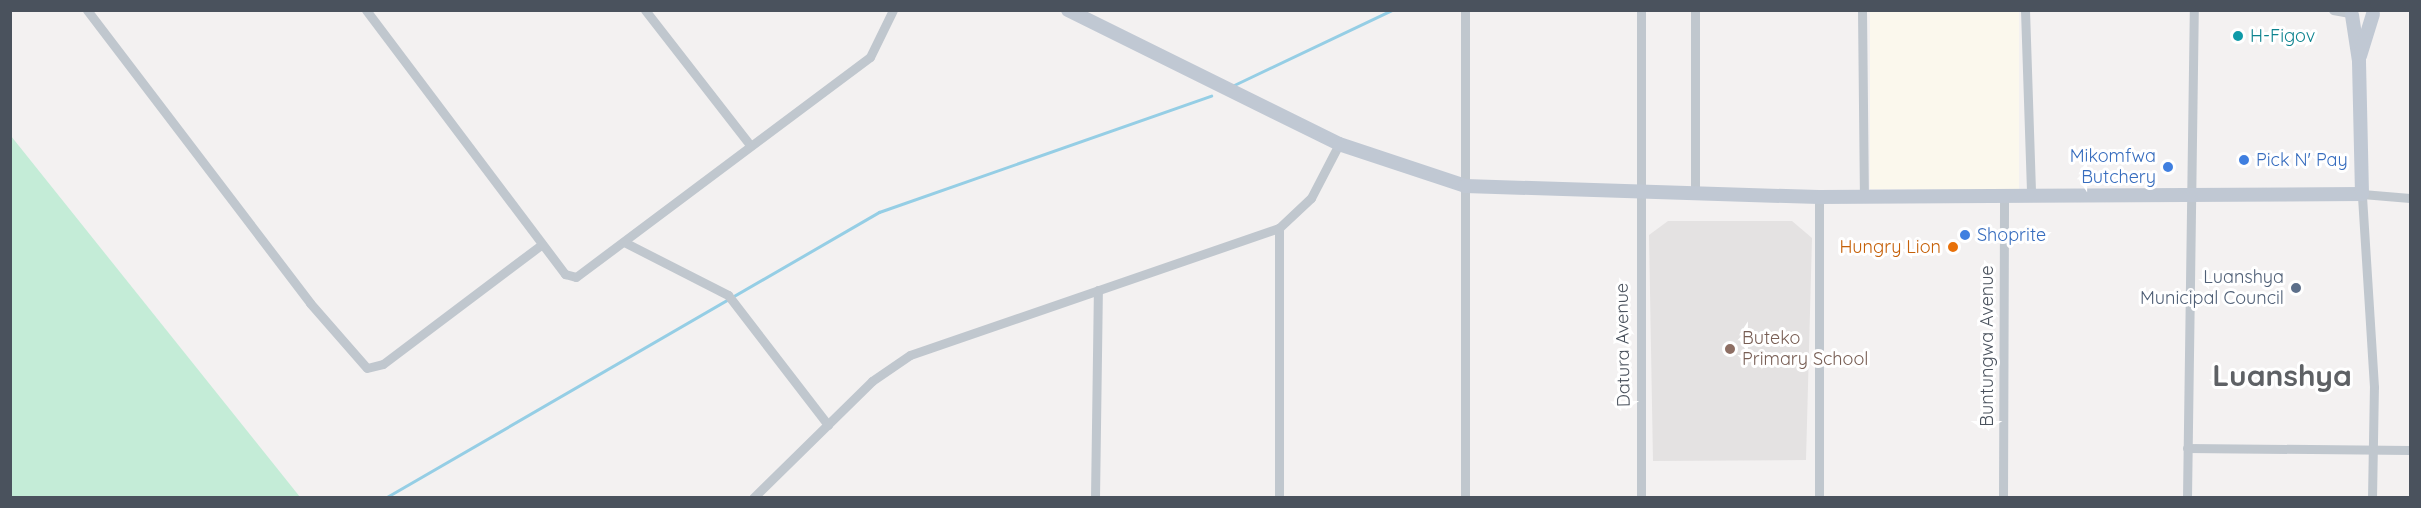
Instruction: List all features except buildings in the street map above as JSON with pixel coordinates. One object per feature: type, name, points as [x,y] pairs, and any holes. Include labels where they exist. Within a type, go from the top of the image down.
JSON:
[{"type":"main road","points":[[1068,10],[1339,144],[1465,186],[1638,193],[1819,197],[2004,194],[2362,194],[2359,61],[2350,13],[2376,12],[2359,61]]},
{"type":"street","points":[[87,10],[310,303],[367,368],[383,364],[542,244]]},
{"type":"street","points":[[366,10],[565,274],[576,278],[870,57],[893,10]]},
{"type":"street","points":[[645,10],[750,145]]},
{"type":"street","points":[[1465,10],[1465,498]]},
{"type":"street","name":"Datura Avenue","points":[[1641,10],[1638,193],[1641,498]]},
{"type":"street","points":[[1695,10],[1695,194]]},
{"type":"street","points":[[1862,10],[1864,196]]},
{"type":"street","points":[[2025,10],[2031,195]]},
{"type":"street","points":[[2187,498],[2194,10]]},
{"type":"street","points":[[2333,10],[2350,13]]},
{"type":"street","points":[[753,498],[828,424],[910,355],[1279,228],[1311,198],[1339,144]]},
{"type":"street","name":"Buntungwa Avenue","points":[[2003,498],[2004,194]]},
{"type":"street","points":[[2372,498],[2362,194],[2410,198]]},
{"type":"street","points":[[1819,197],[1819,498]]},
{"type":"street","points":[[1279,228],[1279,498]]},
{"type":"street","points":[[624,242],[713,284],[738,309],[828,424]]},
{"type":"street","points":[[1095,498],[1098,290]]},
{"type":"street","points":[[2187,448],[2410,450]]},
{"type":"shaded area","points":[[1870,11],[2019,11],[2019,189],[1870,189]]},
{"type":"shaded area","name":"Buteko Primary School","points":[[1668,221],[1792,221],[1812,238],[1806,460],[1653,461],[1649,235]]},
{"type":"green space","points":[[11,136],[300,497],[11,497]]},
{"type":"waterway","points":[[1234,85],[1392,10]]},
{"type":"waterway","points":[[385,498],[879,212],[1211,96]]},
{"type":"place","name":"H-Figov","points":[[2238,36]]},
{"type":"place","name":"Pick N' Pay","points":[[2244,160]]},
{"type":"place","name":"Mikomfwa Butchery","points":[[2168,167]]},
{"type":"place","name":"Shoprite","points":[[1965,235]]},
{"type":"place","name":"Hungry Lion","points":[[1953,247]]},
{"type":"place","name":"Luanshya Municipal Council","points":[[2296,288]]},
{"type":"place","name":"Buteko Primary School","points":[[1730,349]]},
{"type":"district","name":"Luanshya","points":[[2282,375]]}]
